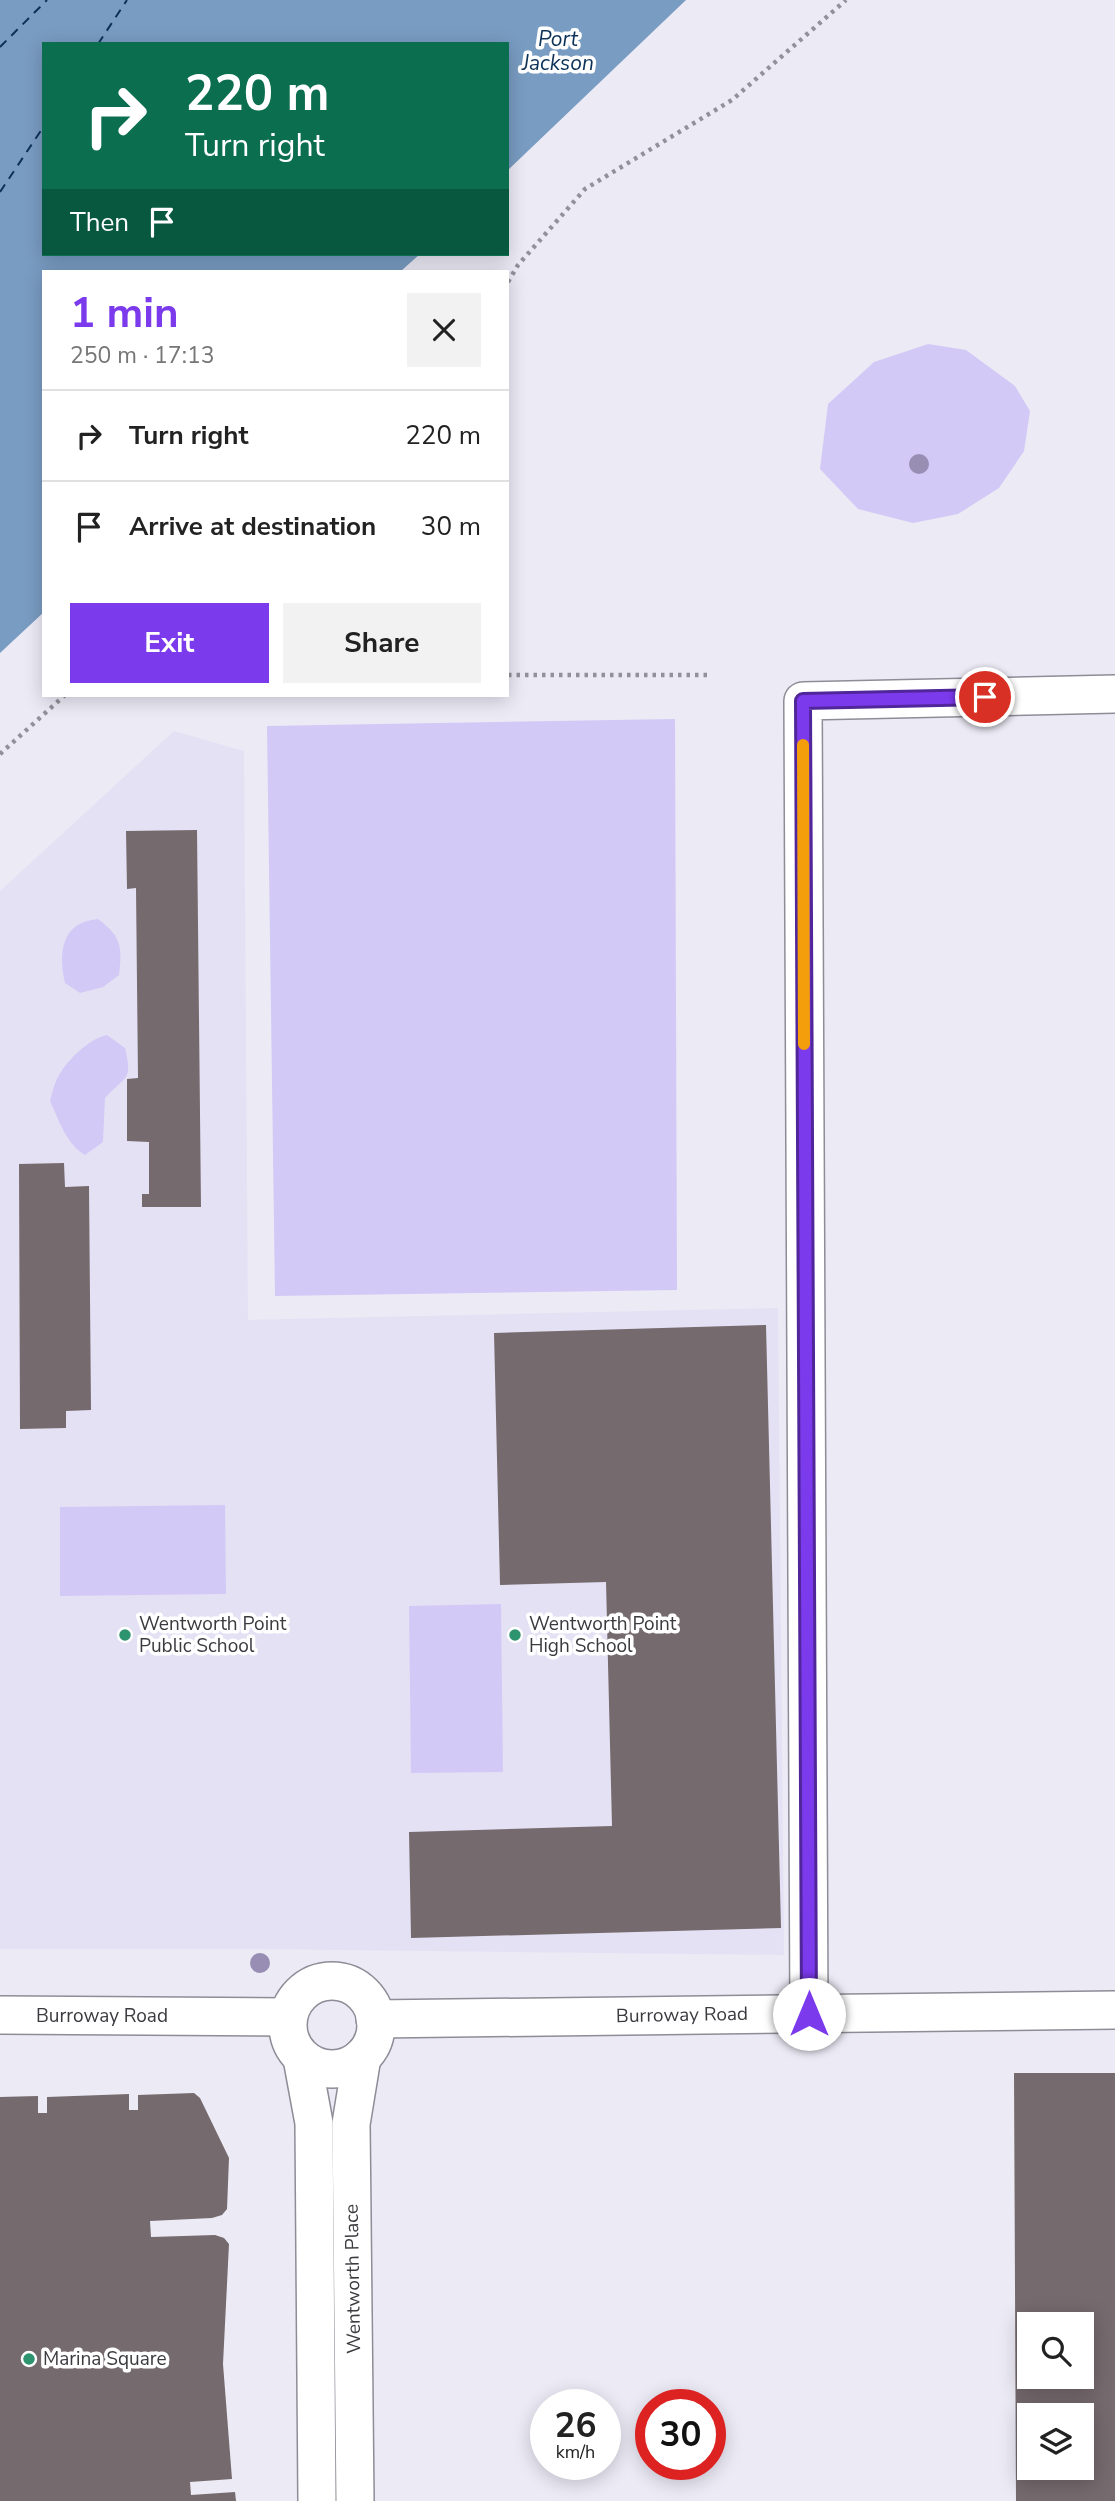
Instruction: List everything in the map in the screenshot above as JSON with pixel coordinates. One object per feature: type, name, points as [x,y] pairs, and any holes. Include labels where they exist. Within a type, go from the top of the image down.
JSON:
[{"type":"street","points":[[809,2014],[803,701],[1115,694]]},
{"type":"street","points":[[326,1981],[340,1982],[364,1994],[371,2006],[375,2019],[373,2040],[362,2057],[342,2068],[321,2068],[302,2058],[293,2047],[288,2032],[288,2017],[301,1993],[326,1981]]},
{"type":"street","name":"Burroway Road","points":[[375,2019],[1115,2010]]},
{"type":"street","name":"Burroway Road","points":[[0,2015],[288,2017]]},
{"type":"street","name":"Wentworth Place","points":[[355,2501],[351,2123],[362,2057]]},
{"type":"street","name":"Wentworth Place","points":[[302,2058],[314,2123],[317,2501]]},
{"type":"path","points":[[509,280],[518,265],[584,189],[732,100],[846,0]]},
{"type":"path","points":[[509,675],[711,674]]},
{"type":"path","points":[[0,754],[63,697]]},
{"type":"shaded area","points":[[928,344],[966,350],[1015,386],[1030,411],[1024,451],[999,488],[958,514],[913,523],[858,509],[820,469],[828,404],[874,362]]},
{"type":"shaded area","points":[[675,719],[677,1290],[275,1296],[267,726]]},
{"type":"shaded area","points":[[174,731],[244,751],[248,1320],[778,1308],[784,1955],[0,1949],[0,891]]},
{"type":"shaded area","points":[[98,919],[112,931],[119,943],[119,975],[103,987],[80,993],[65,983],[62,961],[65,941],[76,926]]},
{"type":"shaded area","points":[[107,1035],[125,1048],[128,1072],[123,1081],[105,1098],[103,1142],[85,1155],[68,1138],[50,1101],[57,1079],[71,1059],[92,1041]]},
{"type":"shaded area","points":[[225,1505],[226,1594],[60,1596],[60,1507]]},
{"type":"shaded area","points":[[501,1604],[503,1772],[411,1773],[409,1606]]},
{"type":"water","name":"Port Jackson","points":[[0,0],[686,0],[509,169],[509,42],[42,42],[42,256],[418,256],[402,270],[42,270],[42,614],[0,653]]},
{"type":"building","points":[[197,830],[201,1207],[142,1207],[142,1194],[149,1194],[149,1142],[127,1141],[127,1079],[138,1078],[136,888],[127,889],[126,831]]},
{"type":"building","points":[[64,1163],[65,1187],[89,1186],[91,1410],[66,1411],[66,1428],[20,1429],[19,1164]]},
{"type":"building","points":[[766,1325],[781,1928],[411,1938],[409,1832],[612,1826],[606,1582],[500,1585],[494,1333]]},
{"type":"building","points":[[1014,2073],[1115,2073],[1115,2501],[1016,2501]]},
{"type":"building","points":[[194,2093],[200,2098],[229,2158],[227,2209],[222,2215],[212,2218],[150,2221],[151,2237],[215,2235],[224,2238],[229,2244],[223,2364],[232,2479],[190,2482],[191,2495],[235,2492],[236,2501],[0,2501],[0,2097],[38,2096],[38,2113],[47,2113],[47,2097],[129,2094],[129,2110],[138,2110],[138,2095]]},
{"type":"ferry route","points":[[0,47],[47,0]]},
{"type":"ferry route","points":[[99,42],[127,0]]},
{"type":"ferry route","points":[[0,192],[42,129]]},
{"type":"slow traffic","points":[[803,745],[804,1044]]},
{"type":"place","name":"Wentworth Point Public School","points":[[125,1635]]},
{"type":"place","name":"Wentworth Point High School","points":[[515,1635]]},
{"type":"place","name":"Marina Square","points":[[29,2359]]},
{"type":"route","points":[[809,2014],[803,701],[985,697]]}]
